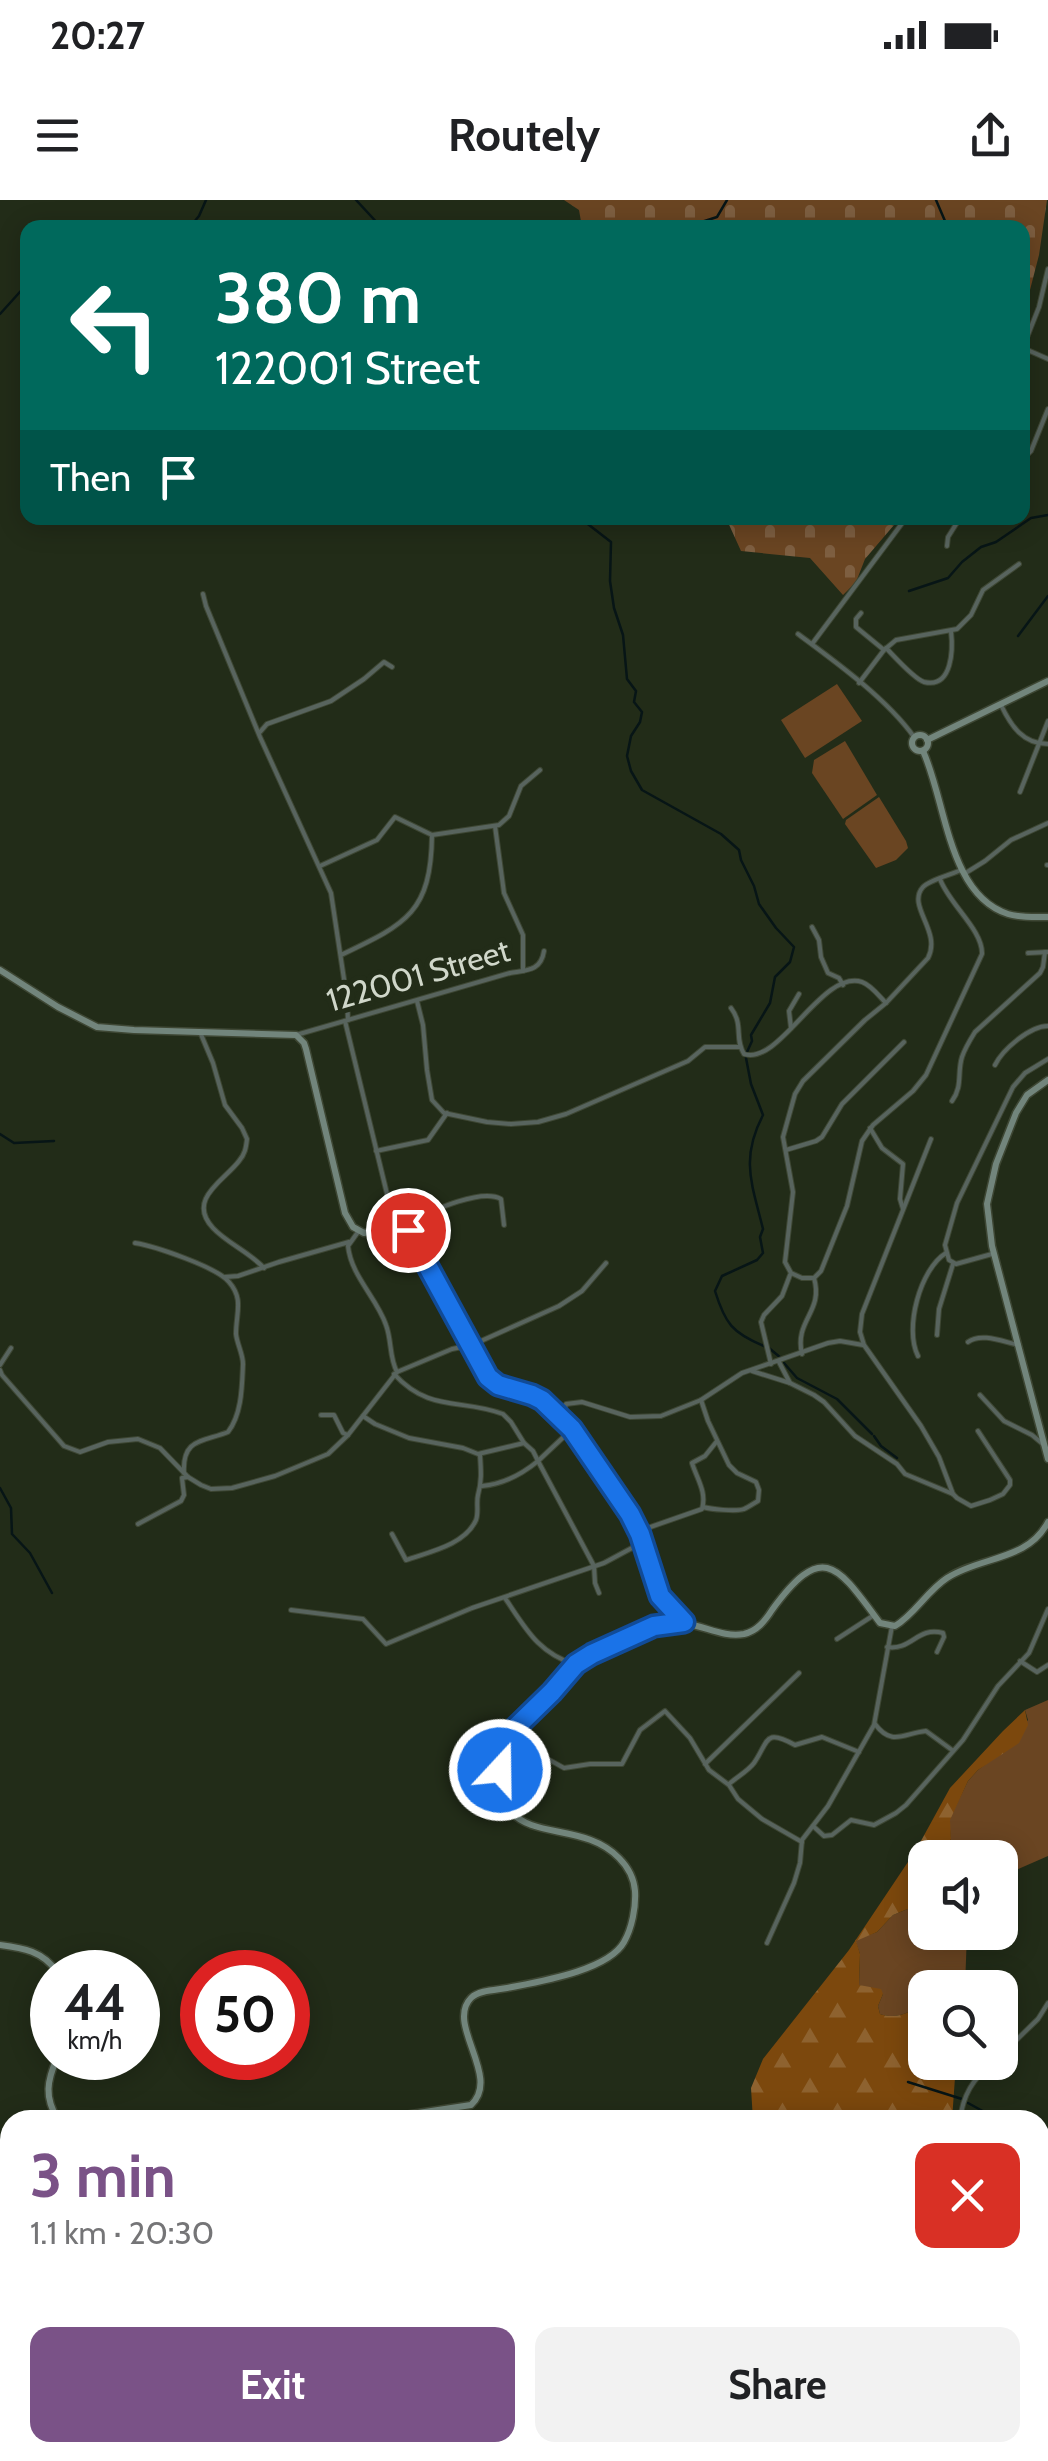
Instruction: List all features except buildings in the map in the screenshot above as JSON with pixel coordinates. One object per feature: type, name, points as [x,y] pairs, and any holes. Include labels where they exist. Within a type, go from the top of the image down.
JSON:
[{"type":"main road","points":[[927,740],[1048,681]]},
{"type":"main road","points":[[914,737],[927,740],[923,751],[912,748],[914,737]]},
{"type":"main road","points":[[923,751],[963,872],[974,892],[997,909],[1020,917],[1048,918]]},
{"type":"main road","name":"122001 Street","points":[[0,970],[92,1025],[296,1035],[306,1049],[346,1213],[358,1231]]},
{"type":"main road","points":[[1048,1080],[1020,1104],[996,1164],[987,1204],[994,1253],[1048,1459]]},
{"type":"main road","points":[[358,1231],[406,1227],[493,1382],[542,1400],[572,1429],[628,1509],[660,1596],[684,1622]]},
{"type":"main road","points":[[438,2110],[471,2105],[482,2086],[465,2021],[470,1999],[479,1993],[600,1963],[618,1951],[629,1931],[635,1887],[630,1872],[615,1854],[592,1839],[516,1817],[504,1803],[500,1783],[504,1747],[512,1731],[576,1664],[654,1626],[684,1622],[734,1634],[752,1632],[800,1577],[823,1566],[837,1571],[880,1623],[892,1626],[904,1620],[947,1578],[1020,1550],[1035,1540],[1048,1522]]},
{"type":"main road","points":[[0,1944],[30,1951]]},
{"type":"main road","points":[[49,2080],[47,2087],[53,2110]]},
{"type":"street","points":[[1030,331],[1048,273]]},
{"type":"street","points":[[1030,452],[1048,409]]},
{"type":"street","points":[[1040,429],[1048,432]]},
{"type":"street","points":[[812,644],[901,525]]},
{"type":"street","points":[[947,546],[955,525]]},
{"type":"street","points":[[859,682],[885,649],[900,638],[957,629],[971,615],[983,590],[1019,564]]},
{"type":"street","points":[[203,594],[260,737],[332,899],[347,998],[346,1021],[389,1202],[406,1227],[466,1200],[492,1195],[501,1199],[504,1225]]},
{"type":"street","points":[[861,613],[856,627],[921,680],[930,682],[947,672],[953,653],[951,631]]},
{"type":"street","points":[[798,634],[903,721],[914,737]]},
{"type":"street","points":[[260,737],[262,727],[331,701],[384,662],[392,667]]},
{"type":"street","points":[[1000,705],[1015,730],[1027,740],[1048,744]]},
{"type":"street","points":[[1020,792],[1048,721]]},
{"type":"street","points":[[320,866],[377,840],[395,818],[432,835],[499,825],[509,816],[521,786],[540,770]]},
{"type":"street","points":[[772,1364],[762,1318],[788,1286],[790,1273],[785,1262],[793,1192],[784,1130],[803,1080],[886,1003],[931,954],[932,937],[921,913],[920,892],[924,886],[985,861],[1010,840],[1048,823]]},
{"type":"street","points":[[495,825],[504,894],[523,935],[523,971]]},
{"type":"street","points":[[341,955],[396,926],[414,911],[429,880],[432,835]]},
{"type":"street","points":[[790,1273],[814,1278],[821,1272],[847,1206],[860,1146],[870,1128],[926,1075],[982,954],[982,942],[949,898],[940,879]]},
{"type":"street","points":[[812,926],[820,940],[828,973],[843,985]]},
{"type":"street","name":"122001 Street","points":[[296,1035],[533,969],[540,964],[544,951]]},
{"type":"street","points":[[952,1101],[959,1090],[963,1056],[975,1032],[1040,973],[1046,952],[1028,952]]},
{"type":"street","points":[[731,1008],[739,1021],[740,1048],[747,1056],[762,1054],[823,996],[843,985],[865,983],[886,1003]]},
{"type":"street","points":[[792,1028],[788,1012],[799,994]]},
{"type":"street","points":[[416,1001],[423,1025],[432,1100],[446,1114],[487,1122],[538,1122],[566,1114],[688,1060],[705,1047],[740,1048]]},
{"type":"street","points":[[995,1065],[1000,1056],[1037,1026],[1048,1026]]},
{"type":"street","points":[[200,1032],[214,1063],[225,1105],[247,1139],[242,1158],[211,1188],[205,1201],[206,1216],[215,1230],[264,1268]]},
{"type":"street","points":[[785,1150],[822,1137],[842,1104],[904,1042]]},
{"type":"street","points":[[937,1334],[939,1309],[953,1264],[946,1245],[957,1203],[1012,1087],[1024,1073],[1048,1059]]},
{"type":"street","points":[[376,1151],[428,1140],[446,1114]]},
{"type":"street","points":[[870,1128],[882,1148],[902,1164],[903,1208]]},
{"type":"street","points":[[931,1139],[860,1324],[864,1346],[927,1436],[953,1494]]},
{"type":"street","points":[[358,1231],[347,1250],[384,1317],[396,1373],[410,1390],[426,1398],[502,1414],[511,1422],[533,1451],[594,1566],[599,1594]]},
{"type":"street","points":[[135,1243],[186,1259],[224,1277],[350,1242]]},
{"type":"street","points":[[918,1356],[913,1347],[912,1321],[930,1267],[946,1253]]},
{"type":"street","points":[[953,1264],[994,1253]]},
{"type":"street","points":[[11,1348],[0,1367],[64,1446],[80,1452],[108,1442],[138,1440],[160,1448],[186,1475],[211,1489],[232,1488],[276,1476],[328,1454],[348,1436],[396,1373],[452,1349],[472,1345],[570,1300],[593,1281],[606,1263]]},
{"type":"street","points":[[186,1475],[184,1459],[188,1449],[201,1440],[228,1432],[238,1410],[243,1363],[236,1340],[239,1301],[224,1277]]},
{"type":"street","points":[[802,1354],[800,1334],[817,1296],[814,1278]]},
{"type":"street","points":[[968,1342],[982,1337],[1019,1345]]},
{"type":"street","points":[[563,1421],[564,1407],[570,1402],[582,1402],[618,1415],[661,1416],[701,1400],[742,1373],[834,1341],[864,1346]]},
{"type":"street","points":[[779,1362],[790,1383]]},
{"type":"street","points":[[752,1370],[790,1383],[824,1402],[855,1436],[906,1474],[971,1506],[998,1497],[1010,1485],[1008,1474],[978,1431]]},
{"type":"street","points":[[980,1394],[1004,1421],[1044,1446]]},
{"type":"street","points":[[701,1400],[732,1469],[756,1482],[759,1490],[758,1500],[740,1510],[708,1510],[703,1506],[701,1484],[692,1463],[709,1453],[718,1440]]},
{"type":"street","points":[[321,1415],[334,1415],[348,1436]]},
{"type":"street","points":[[363,1416],[409,1438],[480,1455],[524,1442]]},
{"type":"street","points":[[482,1486],[511,1478],[538,1461],[572,1429]]},
{"type":"street","points":[[392,1534],[406,1560],[453,1543],[475,1521],[482,1486],[480,1455]]},
{"type":"street","points":[[138,1524],[181,1500],[182,1478],[186,1475]]},
{"type":"street","points":[[638,1531],[703,1506]]},
{"type":"street","points":[[291,1610],[363,1619],[386,1644],[462,1612],[594,1566],[643,1542]]},
{"type":"street","points":[[505,1598],[543,1649],[576,1664]]},
{"type":"street","points":[[813,1826],[829,1836],[850,1820],[874,1825],[896,1814],[962,1740],[998,1686],[1033,1648],[1048,1608]]},
{"type":"street","points":[[837,1639],[874,1615]]},
{"type":"street","points":[[767,1944],[794,1883],[802,1842],[828,1806],[874,1722],[892,1626]]},
{"type":"street","points":[[887,1647],[902,1648],[925,1632],[936,1631],[944,1637],[937,1652]]},
{"type":"street","points":[[1020,1661],[1037,1672],[1048,1666]]},
{"type":"street","points":[[705,1764],[799,1672]]},
{"type":"street","points":[[518,1740],[564,1768],[618,1765],[640,1730],[665,1711],[690,1738],[705,1764],[729,1785],[738,1799],[802,1842]]},
{"type":"street","points":[[522,1720],[514,1747],[516,1779],[544,1776]]},
{"type":"street","points":[[874,1722],[885,1734],[899,1738],[926,1730],[952,1750]]},
{"type":"street","points":[[729,1785],[754,1765],[770,1737],[795,1745],[828,1738],[860,1752]]},
{"type":"street","points":[[1018,2039],[1048,2002]]},
{"type":"street","points":[[962,2110],[976,2080]]},
{"type":"green space","points":[[564,200],[1047,200],[1030,290],[1030,220],[581,220],[579,210]]},
{"type":"green space","points":[[729,525],[894,525],[865,559],[856,582],[843,595],[810,558],[741,551]]},
{"type":"green space","points":[[837,684],[862,721],[805,758],[781,720]]},
{"type":"green space","points":[[845,741],[877,795],[843,819],[812,773],[814,760]]},
{"type":"green space","points":[[879,797],[908,848],[896,860],[876,868],[845,824]]},
{"type":"green space","points":[[1048,1700],[1048,1856],[1018,1869],[1018,1840],[950,1840],[949,1820],[968,1781],[1028,1720],[1025,1710]]},
{"type":"green space","points":[[1025,1710],[1028,1725],[1019,1743],[968,1781],[950,1820],[950,1840],[921,1840],[950,1788]]},
{"type":"green space","points":[[908,1862],[908,1909],[893,1915],[877,1932],[856,1941],[860,1954],[859,1985],[881,1989],[880,2014],[898,2016],[908,2012],[908,2080],[955,2080],[953,2110],[752,2110],[751,2088],[763,2059],[849,1950]]},
{"type":"green space","points":[[908,1909],[908,1950],[966,1950],[966,1970],[908,1970],[908,2012],[886,2016],[880,2014],[878,2006],[883,1994],[859,1985],[860,1954],[855,1940],[877,1932],[893,1915]]},
{"type":"waterway","points":[[196,220],[206,200]]},
{"type":"waterway","points":[[356,200],[375,220]]},
{"type":"waterway","points":[[708,220],[717,217],[727,200]]},
{"type":"waterway","points":[[936,200],[945,220]]},
{"type":"waterway","points":[[0,314],[20,292]]},
{"type":"waterway","points":[[1030,519],[1048,515]]},
{"type":"waterway","points":[[589,525],[611,542],[614,608],[623,635],[627,679],[636,691],[634,702],[642,712],[627,756],[631,771],[642,790],[721,834],[739,850],[759,904],[794,947],[790,962],[775,977],[770,1003],[751,1035],[747,1052]]},
{"type":"waterway","points":[[909,591],[948,578],[981,547],[1021,525]]},
{"type":"waterway","points":[[1018,636],[1048,596]]},
{"type":"waterway","points":[[746,1058],[763,1115],[750,1159],[763,1229],[763,1253],[757,1260],[722,1276],[715,1291],[731,1326],[764,1346]]},
{"type":"waterway","points":[[0,1134],[14,1143],[54,1141]]},
{"type":"waterway","points":[[769,1348],[781,1358]]},
{"type":"waterway","points":[[784,1363],[797,1378],[837,1399],[872,1434]]},
{"type":"waterway","points":[[874,1436],[897,1458]]},
{"type":"waterway","points":[[0,1488],[11,1508],[12,1534],[30,1553],[52,1593]]},
{"type":"waterway","points":[[908,2082],[962,2099]]},
{"type":"waterway","points":[[968,2103],[981,2110]]},
{"type":"route","points":[[408,1230],[488,1377],[498,1385],[542,1400],[572,1429],[630,1514],[660,1596],[684,1622],[654,1626],[576,1664],[512,1731],[500,1770]]}]
